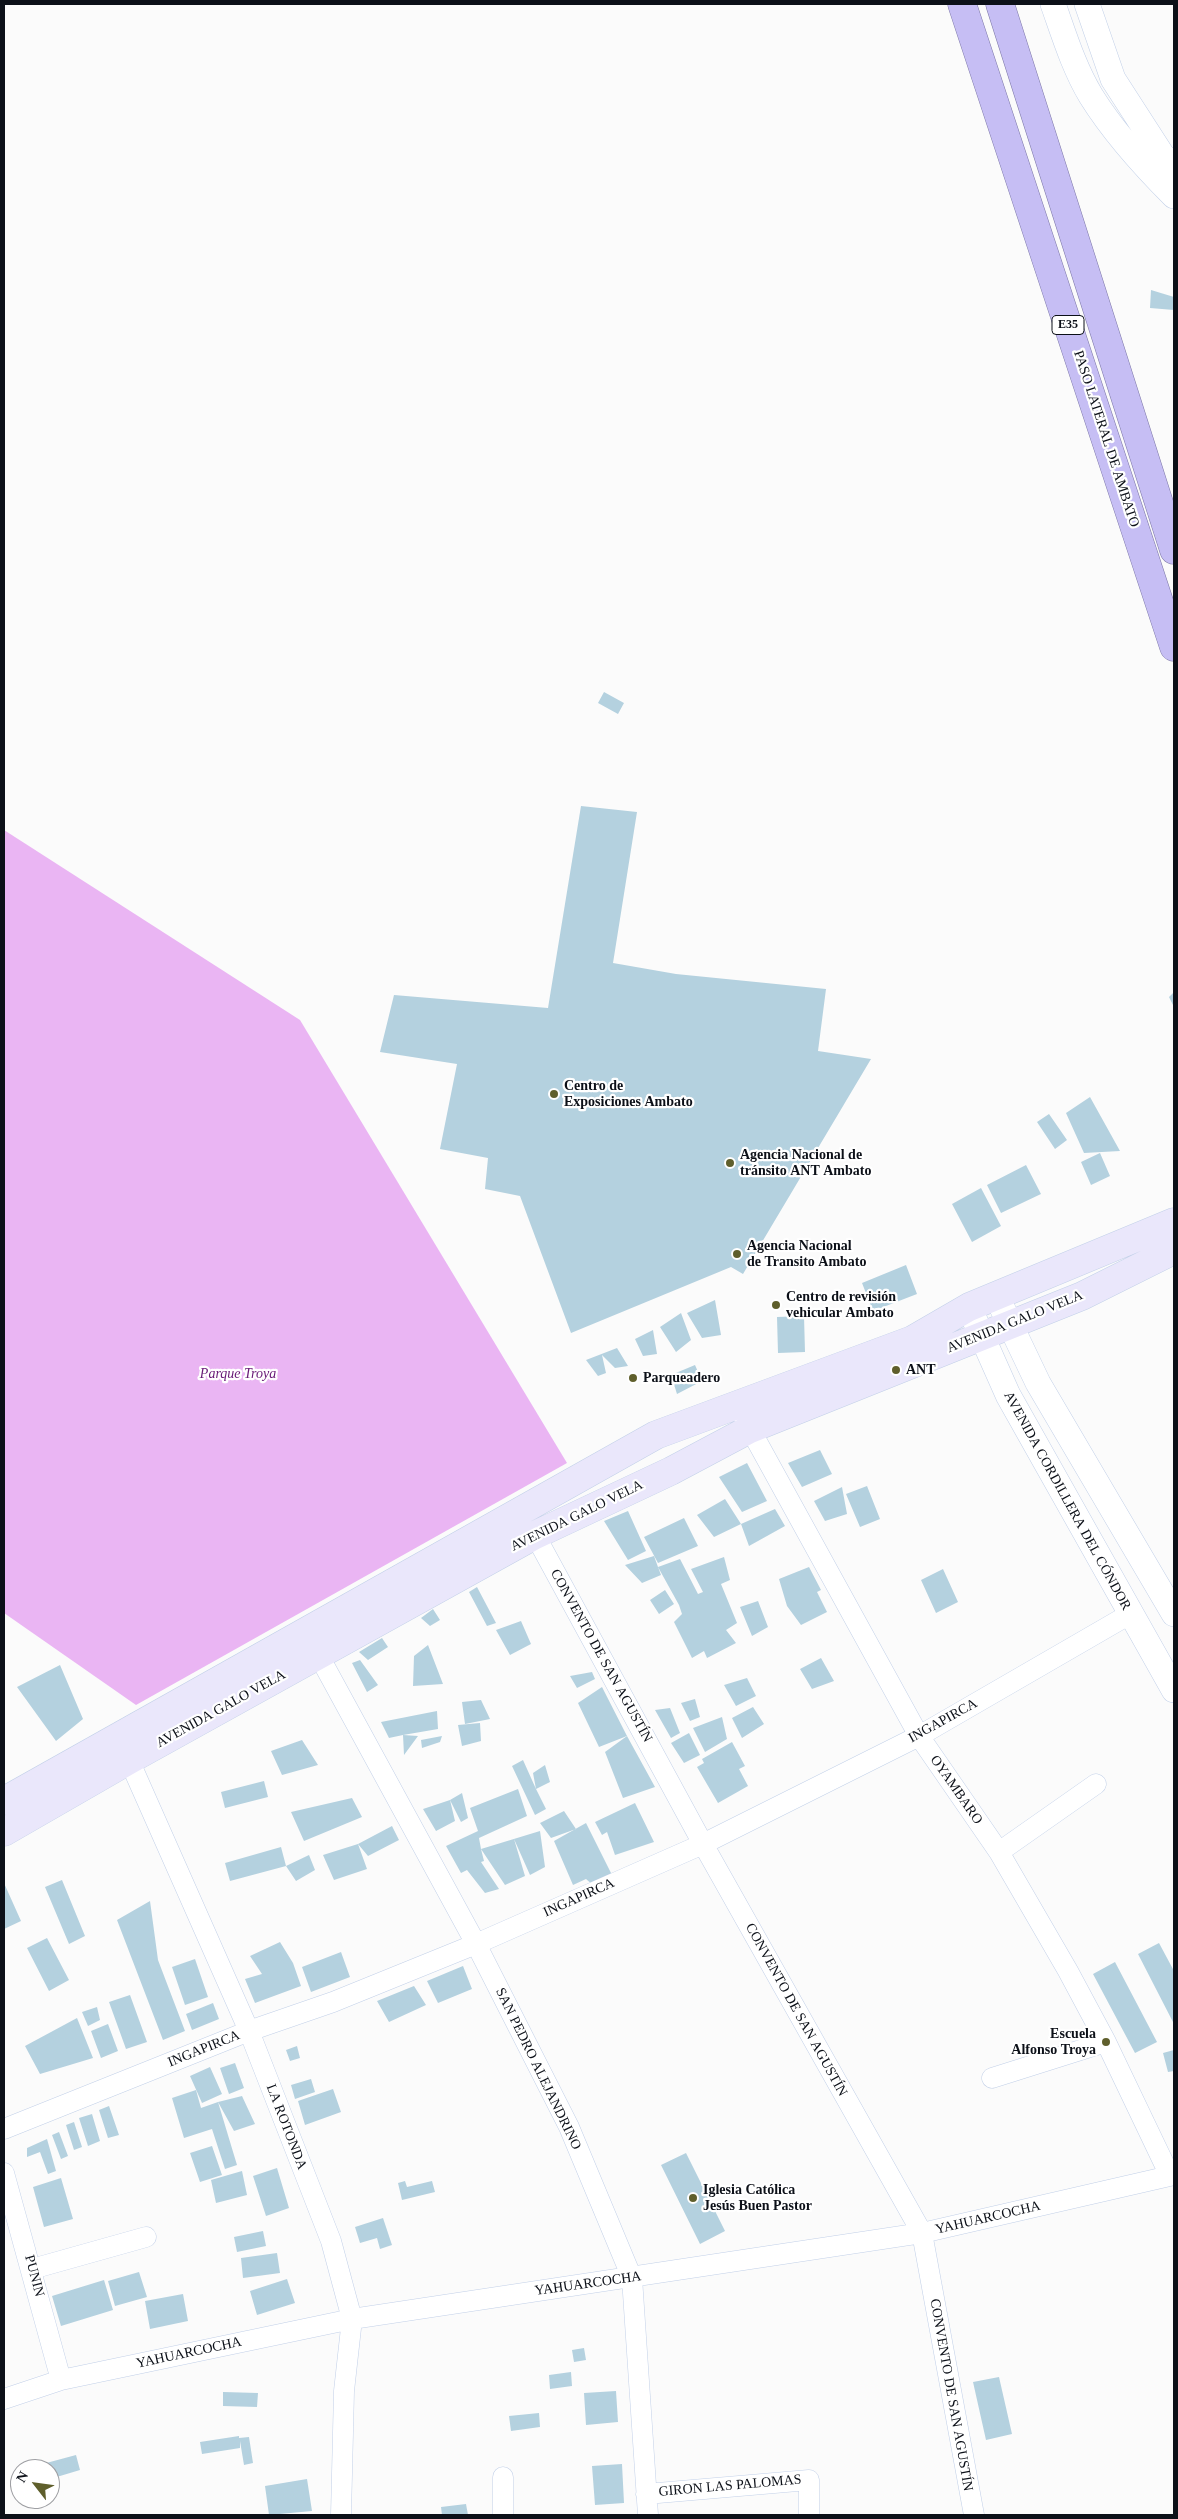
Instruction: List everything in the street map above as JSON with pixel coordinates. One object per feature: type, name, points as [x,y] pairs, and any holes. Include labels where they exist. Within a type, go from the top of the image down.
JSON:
[{"type":"highway","name":"PASO LATERAL DE AMBATO","points":[[962,4],[1174,647]]},
{"type":"highway","name":"E35","points":[[1000,4],[1174,550]]},
{"type":"main road","name":"AVENIDA GALO VELA","points":[[14,1826],[129,1760],[535,1535],[671,1471],[744,1418],[912,1340],[969,1307],[1174,1222]]},
{"type":"main road","name":"AVENIDA GALO VELA","points":[[6,1795],[656,1435],[744,1418],[982,1337],[1082,1296],[1174,1250]]},
{"type":"street","points":[[1053,4],[1074,62],[1091,96],[1137,159],[1174,196]]},
{"type":"street","points":[[1087,4],[1112,79],[1164,144],[1162,155],[1174,166]]},
{"type":"street","points":[[997,1296],[1038,1383],[1174,1614]]},
{"type":"street","name":"AVENIDA CORDILLERA DEL CÓNDOR","points":[[969,1307],[1008,1395],[1174,1690]]},
{"type":"street","name":"OYAMBARO","points":[[744,1418],[919,1736],[999,1852],[1068,1970],[1172,2176]]},
{"type":"street","name":"CONVENTO DE SAN AGUSTÍN","points":[[535,1535],[703,1844],[922,2233],[974,2515]]},
{"type":"street","name":"INGAPIRCA","points":[[4,2129],[249,2031],[333,2002],[476,1944],[703,1844],[919,1736],[1130,1614]]},
{"type":"street","name":"SAN PEDRO ALEJANDRINO","points":[[319,1656],[476,1944],[569,2128],[632,2278],[648,2515]]},
{"type":"street","name":"LA ROTONDA","points":[[129,1760],[249,2031],[331,2240],[352,2319],[344,2391],[340,2515]]},
{"type":"street","points":[[999,1852],[1096,1784]]},
{"type":"street","points":[[6,1795],[14,1826]]},
{"type":"street","points":[[992,2078],[1106,2042]]},
{"type":"street","name":"PUNIN","points":[[4,2173],[32,2269],[61,2380]]},
{"type":"street","name":"YAHUARCOCHA","points":[[4,2399],[61,2380],[352,2319],[922,2233],[1172,2176]]},
{"type":"street","points":[[32,2269],[146,2237]]},
{"type":"street","points":[[503,2477],[503,2515]]},
{"type":"street","name":"GIRON LAS PALOMAS","points":[[646,2494],[809,2480],[809,2515]]},
{"type":"green space","name":"Parque Troya","points":[[4,830],[300,1020],[567,1463],[136,1705],[4,1613]]},
{"type":"building","points":[[1151,290],[1174,297],[1174,310],[1150,308]]},
{"type":"building","points":[[604,692],[624,703],[618,714],[598,703]]},
{"type":"building","name":"Centro de Exposiciones Ambato","points":[[581,806],[637,812],[613,963],[676,974],[826,989],[818,1051],[871,1059],[743,1274],[731,1267],[571,1333],[520,1196],[485,1189],[488,1158],[440,1149],[457,1064],[380,1052],[394,995],[548,1008]]},
{"type":"building","points":[[1174,992],[1174,1007],[1169,997]]},
{"type":"building","points":[[1090,1097],[1120,1151],[1084,1153],[1066,1113]]},
{"type":"building","points":[[1049,1114],[1067,1140],[1055,1149],[1037,1122]]},
{"type":"building","points":[[1100,1153],[1110,1176],[1091,1185],[1081,1162]]},
{"type":"building","points":[[1026,1165],[1041,1194],[1001,1213],[987,1185]]},
{"type":"building","points":[[981,1188],[1001,1226],[972,1242],[952,1204]]},
{"type":"building","points":[[906,1265],[917,1294],[873,1311],[862,1283]]},
{"type":"building","points":[[715,1300],[721,1335],[702,1338],[687,1313]]},
{"type":"building","points":[[681,1313],[691,1340],[676,1352],[660,1327]]},
{"type":"building","points":[[804,1316],[805,1352],[778,1353],[777,1317]]},
{"type":"building","points":[[653,1330],[657,1354],[643,1356],[635,1339]]},
{"type":"building","points":[[617,1348],[628,1366],[615,1368],[602,1355],[606,1373],[598,1376],[586,1360]]},
{"type":"building","points":[[695,1365],[702,1381],[677,1394],[671,1375]]},
{"type":"building","points":[[820,1450],[832,1474],[802,1487],[788,1463]]},
{"type":"building","points":[[747,1463],[767,1501],[742,1512],[719,1477]]},
{"type":"building","points":[[867,1486],[880,1519],[860,1527],[846,1494]]},
{"type":"building","points":[[842,1487],[847,1514],[825,1521],[814,1501]]},
{"type":"building","points":[[725,1499],[741,1524],[714,1537],[697,1515]]},
{"type":"building","points":[[775,1509],[785,1526],[749,1546],[741,1524]]},
{"type":"building","points":[[628,1511],[646,1551],[628,1560],[604,1521]]},
{"type":"building","points":[[684,1518],[698,1546],[658,1563],[644,1537]]},
{"type":"building","points":[[654,1556],[661,1575],[642,1583],[625,1565]]},
{"type":"building","points":[[724,1557],[730,1580],[721,1584],[737,1623],[726,1630],[736,1643],[707,1658],[704,1651],[692,1658],[674,1622],[682,1614],[679,1605],[658,1567],[680,1559],[698,1594],[703,1592],[691,1569]]},
{"type":"building","points":[[809,1567],[821,1590],[817,1592],[827,1612],[801,1625],[787,1606],[779,1579]]},
{"type":"building","points":[[943,1569],[958,1602],[936,1613],[921,1580]]},
{"type":"building","points":[[477,1587],[496,1623],[487,1626],[469,1592]]},
{"type":"building","points":[[665,1590],[674,1604],[659,1614],[650,1600]]},
{"type":"building","points":[[758,1601],[768,1627],[752,1636],[740,1607]]},
{"type":"building","points":[[433,1609],[440,1620],[430,1626],[421,1618]]},
{"type":"building","points":[[521,1621],[531,1644],[510,1655],[496,1630]]},
{"type":"building","points":[[382,1638],[388,1647],[368,1660],[359,1652]]},
{"type":"building","points":[[428,1645],[443,1684],[413,1686],[414,1656]]},
{"type":"building","points":[[821,1658],[834,1681],[812,1689],[800,1669]]},
{"type":"building","points":[[360,1660],[378,1685],[367,1692],[352,1663]]},
{"type":"building","points":[[60,1665],[83,1719],[56,1741],[17,1687]]},
{"type":"building","points":[[592,1672],[595,1679],[577,1688],[570,1676]]},
{"type":"building","points":[[747,1678],[756,1696],[736,1706],[724,1685]]},
{"type":"building","points":[[602,1687],[627,1736],[599,1747],[578,1703]]},
{"type":"building","points":[[695,1699],[700,1717],[690,1721],[681,1703]]},
{"type":"building","points":[[481,1700],[490,1719],[465,1724],[462,1702]]},
{"type":"building","points":[[753,1707],[764,1724],[742,1738],[732,1718]]},
{"type":"building","points":[[670,1708],[680,1733],[671,1738],[655,1710]]},
{"type":"building","points":[[437,1711],[438,1729],[389,1738],[381,1722]]},
{"type":"building","points":[[722,1717],[727,1739],[705,1752],[693,1728]]},
{"type":"building","points":[[480,1723],[481,1741],[462,1746],[458,1725]]},
{"type":"building","points":[[689,1733],[700,1755],[684,1763],[671,1743]]},
{"type":"building","points":[[403,1735],[418,1736],[404,1755]]},
{"type":"building","points":[[442,1736],[440,1742],[422,1748],[421,1740]]},
{"type":"building","points":[[627,1736],[655,1787],[623,1798],[605,1752]]},
{"type":"building","points":[[302,1740],[318,1765],[282,1775],[271,1751]]},
{"type":"building","points":[[732,1742],[745,1766],[739,1769],[748,1786],[718,1803],[697,1767],[704,1763],[702,1759]]},
{"type":"building","points":[[523,1760],[546,1809],[535,1815],[512,1766]]},
{"type":"building","points":[[545,1765],[550,1782],[536,1789],[533,1773]]},
{"type":"building","points":[[264,1781],[268,1797],[225,1808],[221,1792]]},
{"type":"building","points":[[518,1789],[527,1816],[479,1838],[484,1861],[481,1862],[499,1889],[485,1893],[467,1870],[461,1873],[446,1846],[478,1831],[470,1808]]},
{"type":"building","points":[[462,1793],[468,1818],[461,1822],[450,1800]]},
{"type":"building","points":[[352,1798],[362,1817],[304,1841],[291,1812]]},
{"type":"building","points":[[450,1800],[455,1821],[436,1831],[423,1809]]},
{"type":"building","points":[[635,1803],[654,1842],[615,1855],[607,1832],[602,1835],[595,1822]]},
{"type":"building","points":[[564,1811],[576,1829],[551,1838],[540,1823]]},
{"type":"building","points":[[586,1823],[612,1875],[594,1886],[586,1879],[573,1885],[554,1841]]},
{"type":"building","points":[[392,1826],[399,1840],[368,1856],[358,1844]]},
{"type":"building","points":[[540,1831],[545,1867],[530,1875],[514,1839],[525,1876],[505,1885],[481,1849]]},
{"type":"building","points":[[358,1844],[367,1869],[334,1880],[323,1855]]},
{"type":"building","points":[[281,1847],[286,1866],[230,1881],[225,1863]]},
{"type":"building","points":[[309,1855],[315,1870],[296,1881],[286,1866]]},
{"type":"building","points":[[62,1880],[85,1936],[69,1944],[45,1887]]},
{"type":"building","points":[[4,1883],[21,1921],[4,1929]]},
{"type":"building","points":[[150,1901],[158,1960],[185,2031],[163,2040],[117,1920]]},
{"type":"building","points":[[47,1938],[69,1980],[49,1991],[27,1948]]},
{"type":"building","points":[[280,1942],[293,1963],[301,1986],[255,2003],[245,1979],[262,1974],[250,1956]]},
{"type":"building","points":[[1159,1943],[1174,1971],[1174,2024],[1138,1954]]},
{"type":"building","points":[[341,1952],[350,1977],[311,1992],[302,1967]]},
{"type":"building","points":[[195,1959],[208,1997],[185,2005],[172,1967]]},
{"type":"building","points":[[1115,1962],[1157,2042],[1135,2053],[1093,1974]]},
{"type":"building","points":[[463,1966],[472,1989],[438,2003],[427,1981]]},
{"type":"building","points":[[414,1986],[426,2005],[389,2022],[377,2001]]},
{"type":"building","points":[[130,1995],[147,2042],[126,2049],[109,2002]]},
{"type":"building","points":[[213,2003],[219,2019],[192,2030],[186,2014]]},
{"type":"building","points":[[97,2007],[100,2020],[88,2026],[82,2012]]},
{"type":"building","points":[[77,2018],[93,2058],[40,2074],[25,2046]]},
{"type":"building","points":[[108,2024],[118,2051],[101,2058],[91,2031]]},
{"type":"building","points":[[297,2046],[300,2058],[290,2061],[286,2050]]},
{"type":"building","points":[[1174,2050],[1174,2071],[1168,2072],[1163,2053]]},
{"type":"building","points":[[235,2063],[244,2088],[229,2094],[220,2068]]},
{"type":"building","points":[[210,2067],[222,2094],[202,2103],[190,2076]]},
{"type":"building","points":[[311,2079],[315,2092],[295,2099],[291,2085]]},
{"type":"building","points":[[333,2089],[341,2112],[305,2125],[298,2101]]},
{"type":"building","points":[[196,2090],[201,2108],[218,2102],[237,2165],[225,2169],[212,2129],[184,2138],[172,2098]]},
{"type":"building","points":[[242,2096],[255,2124],[234,2131],[218,2102]]},
{"type":"building","points":[[109,2106],[119,2135],[108,2138],[99,2110]]},
{"type":"building","points":[[92,2114],[100,2141],[88,2146],[79,2118]]},
{"type":"building","points":[[74,2122],[82,2147],[74,2150],[66,2125]]},
{"type":"building","points":[[59,2132],[68,2156],[61,2159],[52,2135]]},
{"type":"building","points":[[47,2139],[56,2171],[48,2174],[40,2152],[27,2157],[27,2148]]},
{"type":"building","points":[[212,2146],[222,2175],[200,2182],[190,2153]]},
{"type":"building","name":"Iglesia Católica Jesús Buen Pastor","points":[[686,2153],[725,2231],[700,2244],[661,2165]]},
{"type":"building","points":[[277,2168],[289,2208],[266,2216],[253,2176]]},
{"type":"building","points":[[242,2171],[247,2195],[216,2203],[211,2180]]},
{"type":"building","points":[[61,2178],[73,2219],[44,2227],[33,2187]]},
{"type":"building","points":[[405,2181],[407,2187],[432,2181],[435,2192],[402,2200],[398,2183]]},
{"type":"building","points":[[383,2218],[392,2245],[380,2249],[377,2238],[360,2243],[355,2227]]},
{"type":"building","points":[[263,2231],[266,2246],[237,2252],[234,2237]]},
{"type":"building","points":[[277,2253],[280,2273],[243,2278],[241,2258]]},
{"type":"building","points":[[139,2272],[147,2297],[115,2306],[108,2281]]},
{"type":"building","points":[[287,2279],[295,2303],[257,2315],[250,2291]]},
{"type":"building","points":[[104,2280],[113,2310],[61,2326],[52,2296]]},
{"type":"building","points":[[183,2294],[188,2321],[150,2329],[145,2301]]},
{"type":"building","points":[[584,2348],[586,2360],[574,2362],[572,2350]]},
{"type":"building","points":[[571,2372],[572,2386],[550,2389],[549,2375]]},
{"type":"building","points":[[999,2377],[1012,2434],[986,2440],[973,2382]]},
{"type":"building","points":[[616,2391],[618,2422],[586,2425],[584,2393]]},
{"type":"building","points":[[223,2392],[258,2393],[257,2407],[223,2406]]},
{"type":"building","points":[[539,2413],[540,2427],[511,2431],[509,2416]]},
{"type":"building","points":[[239,2436],[239,2438],[249,2437],[253,2463],[244,2465],[240,2441],[240,2448],[202,2454],[200,2442]]},
{"type":"building","points":[[76,2455],[80,2470],[60,2476],[60,2459]]},
{"type":"building","points":[[622,2464],[624,2503],[595,2505],[592,2466]]},
{"type":"building","points":[[307,2479],[312,2511],[269,2515],[265,2486]]},
{"type":"building","points":[[466,2504],[468,2515],[442,2515],[441,2507]]},
{"type":"place","name":"Centro de Exposiciones Ambato","points":[[554,1094]]},
{"type":"place","name":"Agencia Nacional de tránsito ANT Ambato","points":[[730,1163]]},
{"type":"place","name":"Agencia Nacional de Transito Ambato","points":[[737,1254]]},
{"type":"place","name":"Centro de revisión vehicular Ambato","points":[[776,1305]]},
{"type":"place","name":"ANT","points":[[896,1370]]},
{"type":"place","name":"Parqueadero","points":[[633,1378]]},
{"type":"place","name":"Escuela Alfonso Troya","points":[[1106,2042]]},
{"type":"place","name":"Iglesia Católica Jesús Buen Pastor","points":[[693,2198]]}]
